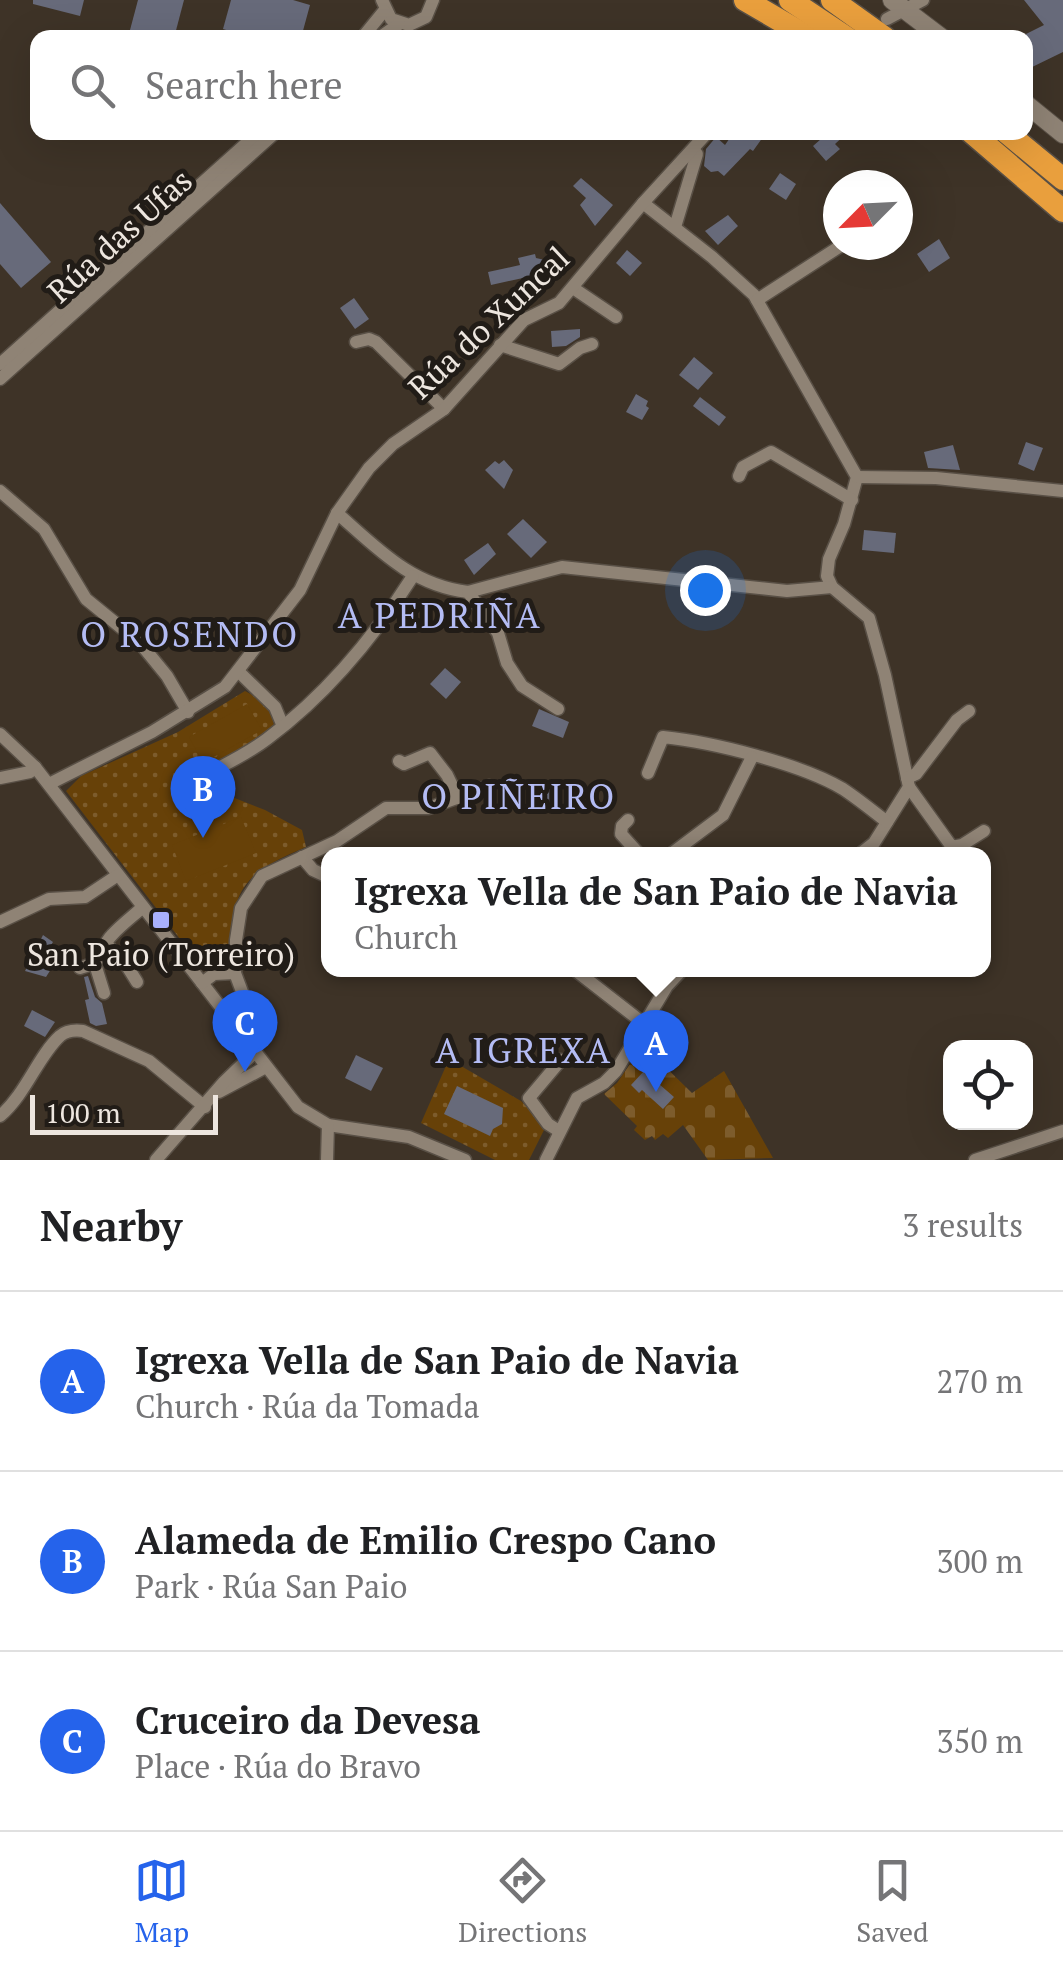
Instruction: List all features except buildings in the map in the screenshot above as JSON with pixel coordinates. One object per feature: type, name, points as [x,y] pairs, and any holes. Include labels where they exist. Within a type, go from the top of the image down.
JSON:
[{"type":"highway","points":[[746,0],[797,30]]},
{"type":"highway","points":[[790,0],[835,30]]},
{"type":"highway","points":[[832,0],[892,16]]},
{"type":"highway","points":[[961,140],[1028,192],[1056,206]]},
{"type":"highway","points":[[979,140],[1056,206]]},
{"type":"highway","points":[[1016,140],[1063,179]]},
{"type":"main road","points":[[892,16],[924,30]]},
{"type":"main road","points":[[1033,110],[1063,134]]},
{"type":"street","points":[[366,30],[380,4],[400,24],[409,25],[426,17],[433,0]]},
{"type":"street","points":[[892,16],[922,0]]},
{"type":"street","points":[[391,30],[400,24]]},
{"type":"street","name":"Rúa das Ufas","points":[[0,364],[250,140]]},
{"type":"street","name":"Rúa das Ufas","points":[[0,379],[267,140]]},
{"type":"street","name":"Rúa do Xuncal","points":[[48,784],[188,712],[225,687],[300,590],[338,513],[381,456],[444,409],[531,314],[559,304],[642,203],[701,140]]},
{"type":"street","points":[[675,227],[697,154]]},
{"type":"street","points":[[642,203],[712,256],[757,300],[857,477],[828,560],[827,576],[832,586],[869,618],[886,675],[908,783],[952,847],[984,832]]},
{"type":"street","points":[[757,300],[823,257]]},
{"type":"street","points":[[573,288],[616,316]]},
{"type":"street","points":[[356,342],[376,342],[444,409]]},
{"type":"street","points":[[500,345],[560,364],[592,344]]},
{"type":"street","points":[[739,476],[744,467],[772,452],[852,500]]},
{"type":"street","points":[[857,477],[905,476],[1063,491]]},
{"type":"street","points":[[0,490],[44,529],[86,600],[140,643],[188,712]]},
{"type":"street","points":[[338,513],[413,576],[468,592],[562,567],[788,591],[832,586]]},
{"type":"street","points":[[199,778],[246,753],[296,715],[374,635],[413,576]]},
{"type":"street","points":[[468,592],[498,633],[507,663],[522,686],[558,709]]},
{"type":"street","points":[[239,672],[275,706],[282,724]]},
{"type":"street","points":[[869,847],[908,783],[957,720],[969,712]]},
{"type":"street","points":[[0,734],[35,767],[298,1107],[328,1125],[409,1137],[465,1160]]},
{"type":"street","points":[[648,773],[663,736],[696,740],[806,772],[843,790],[887,822]]},
{"type":"street","points":[[399,760],[404,764],[430,753],[448,775],[458,798]]},
{"type":"street","points":[[680,847],[723,815],[752,757]]},
{"type":"street","points":[[0,778],[30,772],[35,767]]},
{"type":"street","points":[[325,847],[386,808],[429,808],[488,786]]},
{"type":"street","points":[[628,820],[621,834],[633,847]]},
{"type":"street","points":[[156,1160],[217,1093],[250,1046],[253,1021],[235,974],[238,920],[246,896],[262,876],[321,849]]},
{"type":"street","points":[[302,857],[321,874]]},
{"type":"street","points":[[0,922],[49,899],[84,897],[118,874]]},
{"type":"street","points":[[80,968],[95,964],[108,938],[143,907]]},
{"type":"street","points":[[107,946],[137,982]]},
{"type":"street","points":[[95,964],[104,993]]},
{"type":"street","points":[[202,983],[219,973],[235,974]]},
{"type":"street","points":[[584,977],[643,1023]]},
{"type":"street","points":[[546,1160],[577,1098],[604,1083],[616,1071],[675,977]]},
{"type":"street","points":[[0,1116],[60,1036],[72,1030],[84,1031],[150,1061],[205,1107]]},
{"type":"street","points":[[558,1131],[528,1098],[561,1060]]},
{"type":"street","points":[[217,1093],[266,1067]]},
{"type":"street","points":[[327,1160],[328,1125]]},
{"type":"street","points":[[975,1160],[1063,1130]]},
{"type":"green space","points":[[245,691],[265,705],[274,726],[198,773],[222,793],[302,830],[306,847],[257,873],[247,884],[234,910],[230,951],[207,974],[66,791],[81,776],[178,732]]},
{"type":"green space","points":[[247,704],[262,730],[203,763],[189,737]]},
{"type":"green space","points":[[241,817],[256,853],[186,881],[172,845]]},
{"type":"green space","points":[[643,1045],[692,1093],[724,1071],[773,1158],[708,1160],[683,1125],[668,1138],[663,1134],[655,1140],[652,1136],[645,1140],[634,1130],[637,1126],[604,1094],[617,1083]]},
{"type":"green space","points":[[449,1059],[521,1101],[546,1126],[529,1160],[495,1160],[421,1123]]},
{"type":"place","name":"Alameda de Emilio Crespo Cano","points":[[203,838]]},
{"type":"place","name":"San Paio (Torreiro)","points":[[161,920]]},
{"type":"place","name":"Cruceiro da Devesa","points":[[245,1072]]},
{"type":"place","name":"Igrexa Vella de San Paio de Navia","points":[[656,1092]]},
{"type":"district","name":"A PEDRIÑA","points":[[440,616]]},
{"type":"district","name":"O ROSENDO","points":[[190,635]]},
{"type":"district","name":"O PIÑEIRO","points":[[519,797]]},
{"type":"district","name":"A IGREXA","points":[[524,1051]]}]
